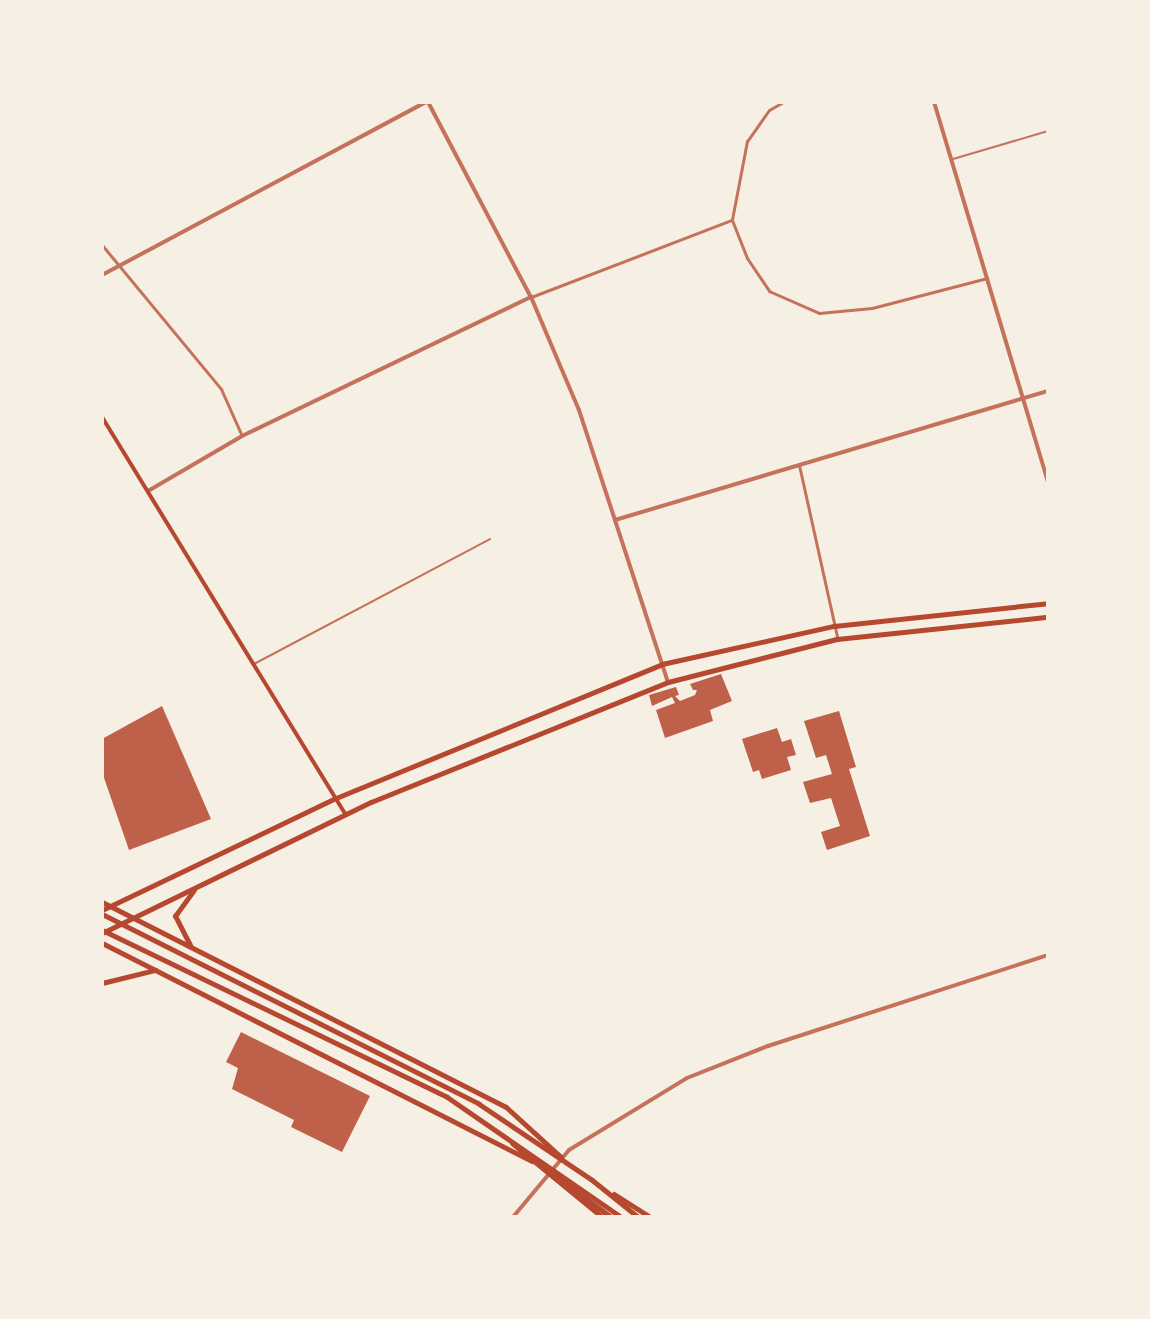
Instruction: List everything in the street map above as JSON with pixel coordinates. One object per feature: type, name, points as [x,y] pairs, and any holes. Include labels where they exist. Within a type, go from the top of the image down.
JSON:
[{"type":"main road","points":[[102,417],[345,813]]},
{"type":"main road","points":[[650,1217],[522,1130],[444,1085],[102,912],[336,798],[662,664],[834,626],[1048,603]]},
{"type":"main road","points":[[102,932],[345,813],[668,682],[837,639],[1048,617]]},
{"type":"main road","points":[[191,946],[175,916],[177,908],[198,886]]},
{"type":"main road","points":[[102,902],[506,1107],[561,1157],[638,1217]]},
{"type":"main road","points":[[102,932],[409,1077],[480,1117],[621,1217]]},
{"type":"main road","points":[[102,943],[550,1172],[611,1217]]},
{"type":"main road","points":[[102,983],[158,969]]},
{"type":"main road","points":[[480,1117],[602,1217]]},
{"type":"main road","points":[[592,1180],[638,1217]]},
{"type":"street","points":[[102,275],[427,102],[531,297],[579,410],[668,682]]},
{"type":"street","points":[[783,102],[769,110],[747,141],[732,220],[747,258],[769,291],[819,313],[872,308],[987,278]]},
{"type":"street","points":[[934,102],[1048,482]]},
{"type":"street","points":[[952,160],[1048,131]]},
{"type":"street","points":[[147,492],[242,436],[531,297],[732,220]]},
{"type":"street","points":[[102,245],[221,389],[242,436]]},
{"type":"street","points":[[615,520],[1048,391]]},
{"type":"street","points":[[799,465],[837,639]]},
{"type":"street","points":[[254,664],[490,539]]},
{"type":"street","points":[[513,1217],[561,1157],[687,1078],[739,1056],[1048,955]]},
{"type":"building","points":[[721,674],[732,701],[710,710],[713,721],[665,738],[656,710],[675,703],[672,697],[652,706],[649,695],[676,687],[679,695],[675,696],[680,701],[695,695],[697,690],[693,690],[690,684]]},
{"type":"building","points":[[162,706],[211,819],[129,850],[102,772],[102,739]]},
{"type":"building","points":[[839,711],[856,767],[849,769],[870,836],[827,850],[821,832],[840,826],[831,798],[810,803],[803,782],[832,774],[826,755],[816,758],[804,721]]},
{"type":"building","points":[[777,728],[782,742],[791,739],[796,755],[787,757],[791,770],[762,779],[759,770],[753,772],[742,739]]},
{"type":"building","points":[[241,1032],[370,1096],[342,1152],[291,1127],[294,1120],[232,1089],[238,1068],[226,1062]]}]
